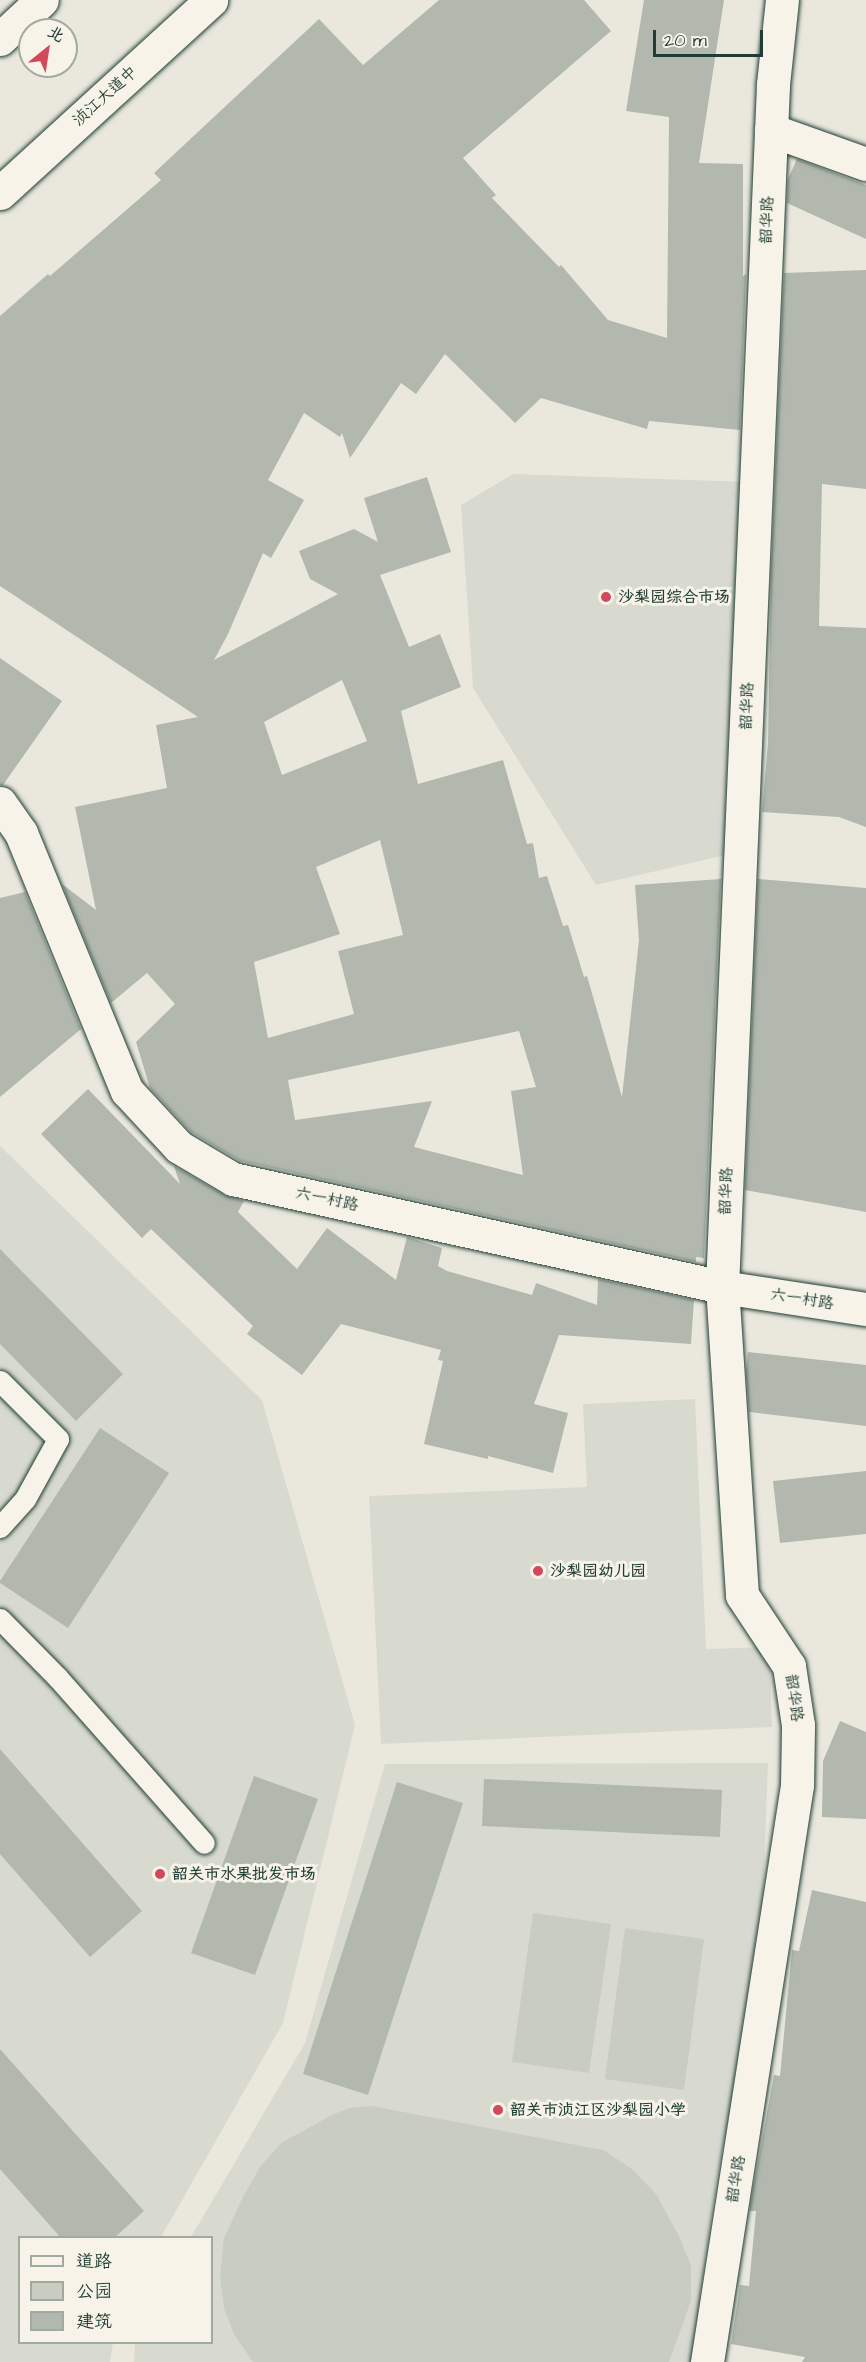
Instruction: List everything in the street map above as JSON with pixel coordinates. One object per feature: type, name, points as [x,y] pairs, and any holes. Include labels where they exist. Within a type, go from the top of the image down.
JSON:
[{"type":"street","points":[[0,39],[42,0]]},
{"type":"street","name":"浈江大道中","points":[[0,193],[211,0]]},
{"type":"street","name":"韶华路","points":[[707,2362],[797,1785],[798,1737],[789,1666],[742,1595],[722,1287],[771,130],[782,0]]},
{"type":"street","points":[[771,130],[866,164]]},
{"type":"street","name":"六一村路","points":[[0,803],[21,832],[127,1091],[179,1147],[233,1179],[722,1287],[866,1309]]},
{"type":"lane","points":[[0,1381],[58,1439],[26,1499],[0,1527]]},
{"type":"lane","points":[[0,1619],[58,1678],[204,1843]]},
{"type":"shaded area","name":"沙梨园综合市场","points":[[513,474],[750,482],[734,853],[596,885],[473,688],[461,505]]},
{"type":"shaded area","name":"韶关市水果批发市场","points":[[0,1146],[262,1400],[355,1725],[283,2023],[162,2236],[18,2236],[18,2344],[113,2344],[110,2362],[0,2362]]},
{"type":"shaded area","name":"沙梨园幼儿园","points":[[695,1399],[706,1649],[769,1647],[772,1727],[381,1744],[369,1496],[587,1487],[583,1404]]},
{"type":"shaded area","name":"韶关市浈江区沙梨园小学","points":[[768,1763],[761,1956],[717,2176],[691,2362],[134,2362],[135,2344],[213,2344],[213,2236],[192,2236],[305,2043],[385,1764]]},
{"type":"green space","points":[[533,1913],[611,1924],[589,2073],[512,2062]]},
{"type":"green space","points":[[625,1928],[704,1939],[684,2090],[605,2079]]},
{"type":"green space","points":[[372,2106],[603,2150],[632,2169],[656,2194],[680,2238],[691,2266],[691,2301],[669,2362],[253,2362],[234,2334],[224,2308],[220,2276],[224,2238],[243,2197],[260,2167],[281,2143],[332,2115],[350,2108]]},
{"type":"building","points":[[439,0],[584,0],[611,31],[463,158],[496,195],[492,198],[559,267],[561,265],[608,320],[667,338],[669,117],[626,111],[644,0],[724,0],[699,163],[743,164],[743,276],[746,274],[740,430],[649,421],[647,429],[541,398],[515,423],[445,354],[416,394],[401,383],[350,458],[342,433],[340,437],[304,413],[268,480],[304,500],[271,558],[263,553],[228,634],[214,660],[338,594],[310,579],[299,551],[354,529],[378,542],[364,498],[427,477],[451,552],[380,575],[409,647],[440,634],[461,687],[401,711],[418,784],[503,760],[527,844],[533,843],[539,878],[547,876],[563,926],[568,925],[584,977],[587,976],[622,1097],[639,940],[635,885],[721,879],[704,1258],[696,1257],[696,1262],[240,1161],[191,1132],[150,1088],[136,1042],[175,1004],[147,973],[111,1003],[62,884],[96,910],[75,807],[167,788],[156,725],[198,717],[0,586],[0,316],[161,180],[154,173],[319,19],[363,65]],"holes":[[[342,680],[367,741],[282,775],[264,722]],[[380,840],[403,935],[338,951],[354,1014],[268,1038],[254,962],[340,934],[316,867]],[[519,1031],[536,1087],[511,1091],[523,1175],[414,1147],[432,1101],[295,1120],[288,1080]]]},
{"type":"building","points":[[797,159],[866,185],[866,239],[787,203],[788,179]]},
{"type":"building","points":[[866,270],[866,489],[822,484],[819,626],[866,628],[866,827],[839,817],[762,812],[768,743],[771,573],[784,273]]},
{"type":"building","points":[[0,658],[62,701],[3,785],[0,785]]},
{"type":"building","points":[[758,879],[866,888],[866,1212],[745,1190]]},
{"type":"building","points":[[25,892],[81,1029],[0,1097],[0,898]]},
{"type":"building","points":[[88,1089],[180,1184],[174,1166],[224,1195],[244,1201],[238,1212],[297,1269],[327,1228],[396,1280],[407,1237],[442,1248],[438,1266],[447,1271],[532,1295],[536,1283],[597,1305],[598,1279],[694,1300],[691,1344],[559,1335],[534,1404],[568,1413],[553,1473],[488,1456],[488,1459],[424,1444],[443,1361],[438,1360],[441,1350],[341,1324],[302,1375],[247,1334],[253,1326],[151,1229],[142,1238],[41,1134]]},
{"type":"building","points":[[0,1249],[123,1374],[76,1421],[0,1344]]},
{"type":"building","points":[[748,1352],[866,1365],[866,1426],[749,1412],[746,1371]]},
{"type":"building","points":[[100,1428],[169,1473],[68,1628],[0,1581]]},
{"type":"building","points":[[866,1471],[866,1534],[780,1543],[773,1481]]},
{"type":"building","points":[[840,1721],[866,1732],[866,1819],[822,1817],[823,1761]]},
{"type":"building","points":[[0,1749],[142,1911],[90,1957],[0,1854]]},
{"type":"building","points":[[254,1776],[318,1799],[255,1975],[191,1953]]},
{"type":"building","points":[[484,1779],[722,1790],[720,1837],[482,1826]]},
{"type":"building","points":[[397,1782],[463,1803],[368,2095],[303,2074]]},
{"type":"building","points":[[812,1890],[866,1902],[866,2362],[802,2362],[805,2357],[731,2344],[740,2285],[749,2286],[756,2211],[750,2211],[750,2206],[774,2075],[780,2076],[792,1950],[799,1951]]},
{"type":"building","points":[[0,2049],[144,2211],[116,2236],[59,2236],[0,2169]]},
{"type":"place","name":"沙梨园综合市场","points":[[606,597]]},
{"type":"place","name":"沙梨园幼儿园","points":[[538,1571]]},
{"type":"place","name":"韶关市水果批发市场","points":[[160,1874]]},
{"type":"place","name":"韶关市浈江区沙梨园小学","points":[[498,2110]]}]
